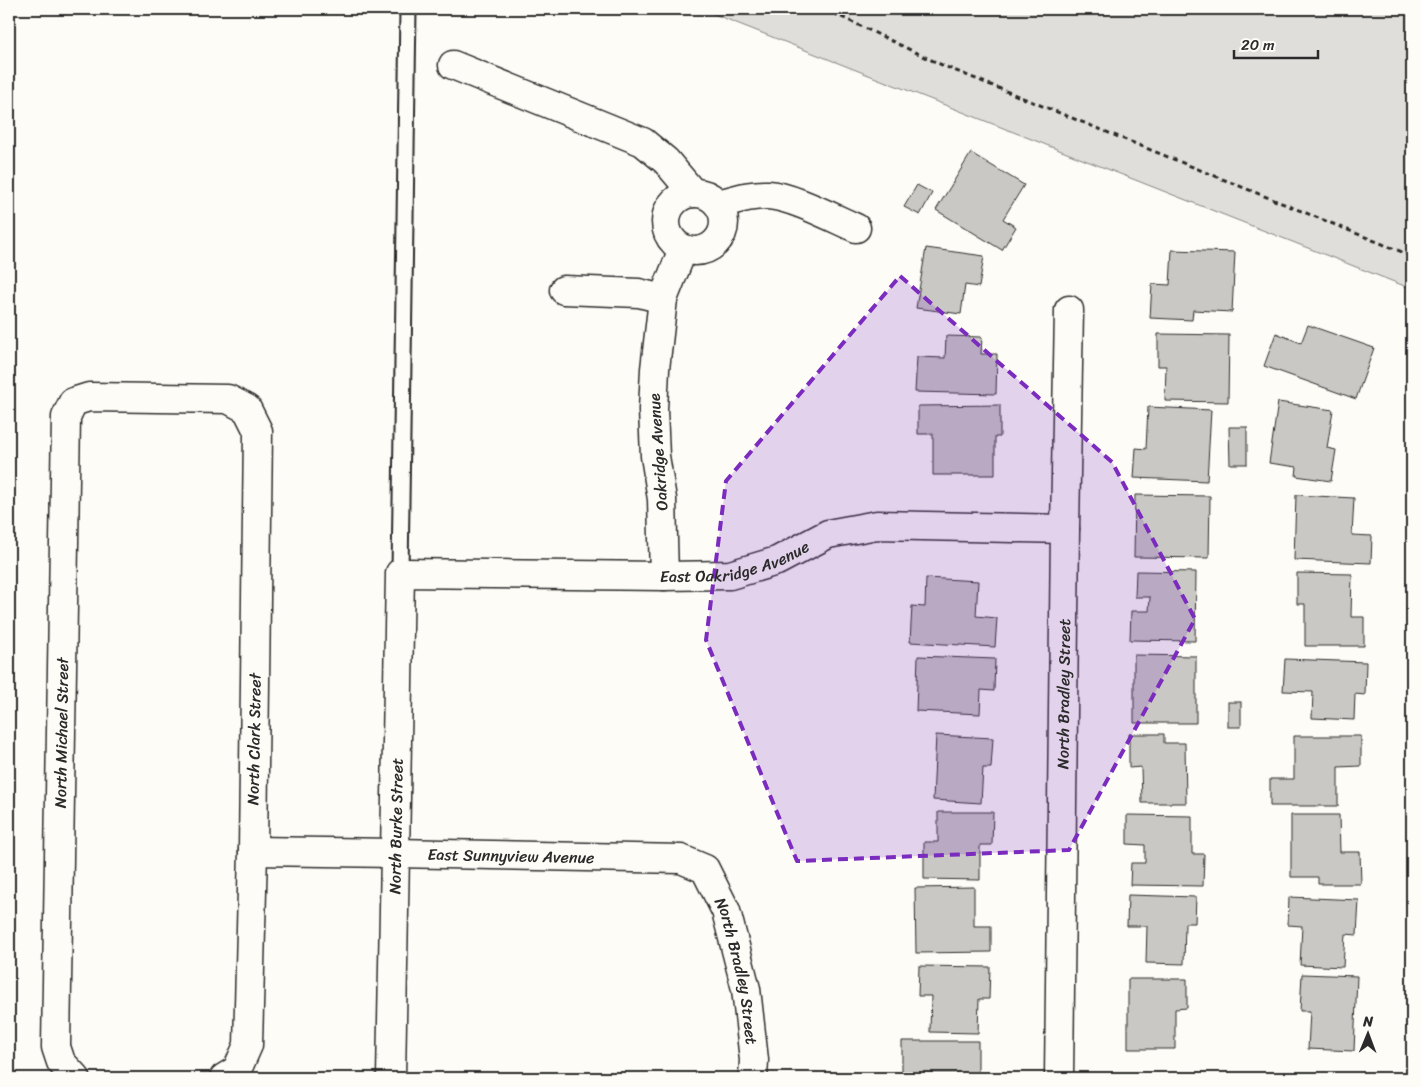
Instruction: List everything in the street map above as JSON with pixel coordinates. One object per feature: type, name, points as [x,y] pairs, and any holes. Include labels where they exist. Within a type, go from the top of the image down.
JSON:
[{"type":"street","points":[[453,65],[643,142],[666,161],[693,193]]},
{"type":"street","points":[[693,193],[706,195],[718,204],[724,222],[718,240],[710,247],[692,251],[683,249],[670,238],[666,230],[665,221],[671,205],[677,199],[693,193]]},
{"type":"street","points":[[718,204],[746,196],[768,195],[783,198],[856,228]]},
{"type":"street","name":"Oakridge Avenue","points":[[664,576],[662,499],[655,456],[654,369],[662,299],[683,249]]},
{"type":"street","points":[[564,290],[638,293],[662,299]]},
{"type":"street","name":"North Bradley Street","points":[[1059,1078],[1069,310]]},
{"type":"street","name":"North Clark Street","points":[[73,402],[89,397],[228,399],[247,409],[258,430],[253,852],[248,1045],[231,1074]]},
{"type":"street","name":"North Michael Street","points":[[68,1070],[56,1047],[66,417],[73,402]]},
{"type":"street","name":"East Oakridge Avenue","points":[[400,573],[730,575],[777,561],[828,534],[877,525],[1065,529]]},
{"type":"street","name":"North Burke Street","points":[[391,1078],[400,573]]},
{"type":"street","name":"East Sunnyview Avenue","points":[[253,852],[396,852],[681,859],[705,869]]},
{"type":"street","name":"North Bradley Street","points":[[705,869],[726,911],[746,989],[754,1060],[753,1078]]},
{"type":"lane","points":[[400,573],[408,9]]},
{"type":"path","points":[[825,9],[944,66],[1412,256]]},
{"type":"highlighted area","points":[[900,276],[1112,462],[1195,619],[1069,850],[797,861],[706,640],[726,481]]},
{"type":"shaded area","points":[[701,9],[1412,9],[1412,289]]},
{"type":"building","points":[[971,153],[1024,185],[1003,219],[1016,227],[1002,250],[936,210]]},
{"type":"building","points":[[917,185],[932,193],[920,215],[904,207]]},
{"type":"building","points":[[926,248],[984,256],[979,287],[965,285],[961,314],[916,308]]},
{"type":"building","points":[[1172,250],[1235,252],[1232,312],[1193,310],[1192,320],[1150,318],[1152,284],[1170,285]]},
{"type":"building","points":[[1308,325],[1374,348],[1356,399],[1264,366],[1276,333],[1301,343]]},
{"type":"building","points":[[1158,334],[1229,335],[1228,402],[1165,401],[1166,366],[1158,366]]},
{"type":"building","points":[[946,336],[982,337],[981,354],[997,354],[996,394],[915,392],[917,357],[945,358]]},
{"type":"building","points":[[1278,402],[1333,410],[1327,448],[1336,450],[1331,481],[1296,476],[1297,467],[1269,463]]},
{"type":"building","points":[[1000,405],[1000,437],[995,437],[995,475],[933,475],[933,434],[918,434],[918,406]]},
{"type":"building","points":[[1148,407],[1211,410],[1207,481],[1134,478],[1136,448],[1146,449]]},
{"type":"building","points":[[1229,427],[1247,427],[1247,464],[1230,464]]},
{"type":"building","points":[[1135,495],[1210,496],[1209,558],[1134,557]]},
{"type":"building","points":[[1296,495],[1354,498],[1352,535],[1372,536],[1371,563],[1294,560]]},
{"type":"building","points":[[1136,571],[1196,572],[1195,641],[1130,640],[1131,611],[1149,611],[1150,597],[1135,597]]},
{"type":"building","points":[[1297,573],[1352,574],[1351,617],[1364,617],[1364,646],[1305,646],[1305,604],[1297,604]]},
{"type":"building","points":[[926,578],[978,581],[976,616],[997,618],[995,647],[910,642],[912,606],[925,607]]},
{"type":"building","points":[[1134,655],[1196,656],[1196,723],[1134,723]]},
{"type":"building","points":[[918,656],[995,659],[994,691],[981,690],[980,714],[916,711]]},
{"type":"building","points":[[1285,659],[1366,662],[1365,695],[1355,694],[1354,720],[1312,718],[1313,692],[1283,691]]},
{"type":"building","points":[[1228,702],[1241,702],[1241,727],[1228,727]]},
{"type":"building","points":[[1129,734],[1164,734],[1164,743],[1185,743],[1186,803],[1142,803],[1141,767],[1129,768]]},
{"type":"building","points":[[936,735],[993,738],[991,768],[983,768],[981,803],[933,800]]},
{"type":"building","points":[[1294,736],[1361,736],[1361,766],[1338,767],[1338,806],[1270,806],[1270,779],[1294,779]]},
{"type":"building","points":[[938,812],[993,812],[992,845],[980,845],[980,880],[924,879],[924,842],[938,842]]},
{"type":"building","points":[[1127,815],[1192,816],[1192,854],[1204,854],[1203,886],[1130,885],[1131,863],[1145,863],[1145,845],[1127,844]]},
{"type":"building","points":[[1291,815],[1339,815],[1340,852],[1360,852],[1361,884],[1318,884],[1318,877],[1291,877]]},
{"type":"building","points":[[974,887],[974,926],[991,926],[991,952],[916,953],[915,888]]},
{"type":"building","points":[[1128,895],[1196,897],[1195,923],[1185,923],[1184,964],[1146,963],[1147,926],[1127,926]]},
{"type":"building","points":[[1289,897],[1359,900],[1357,935],[1345,934],[1343,967],[1300,965],[1302,926],[1288,925]]},
{"type":"building","points":[[919,966],[990,967],[989,999],[979,999],[978,1033],[930,1032],[931,996],[918,996]]},
{"type":"building","points":[[1302,974],[1357,976],[1354,1051],[1308,1049],[1310,1011],[1300,1011]]},
{"type":"building","points":[[1128,979],[1187,979],[1187,1008],[1175,1009],[1175,1049],[1128,1049]]},
{"type":"building","points":[[902,1041],[978,1041],[978,1074],[962,1074],[962,1078],[902,1078]]}]
